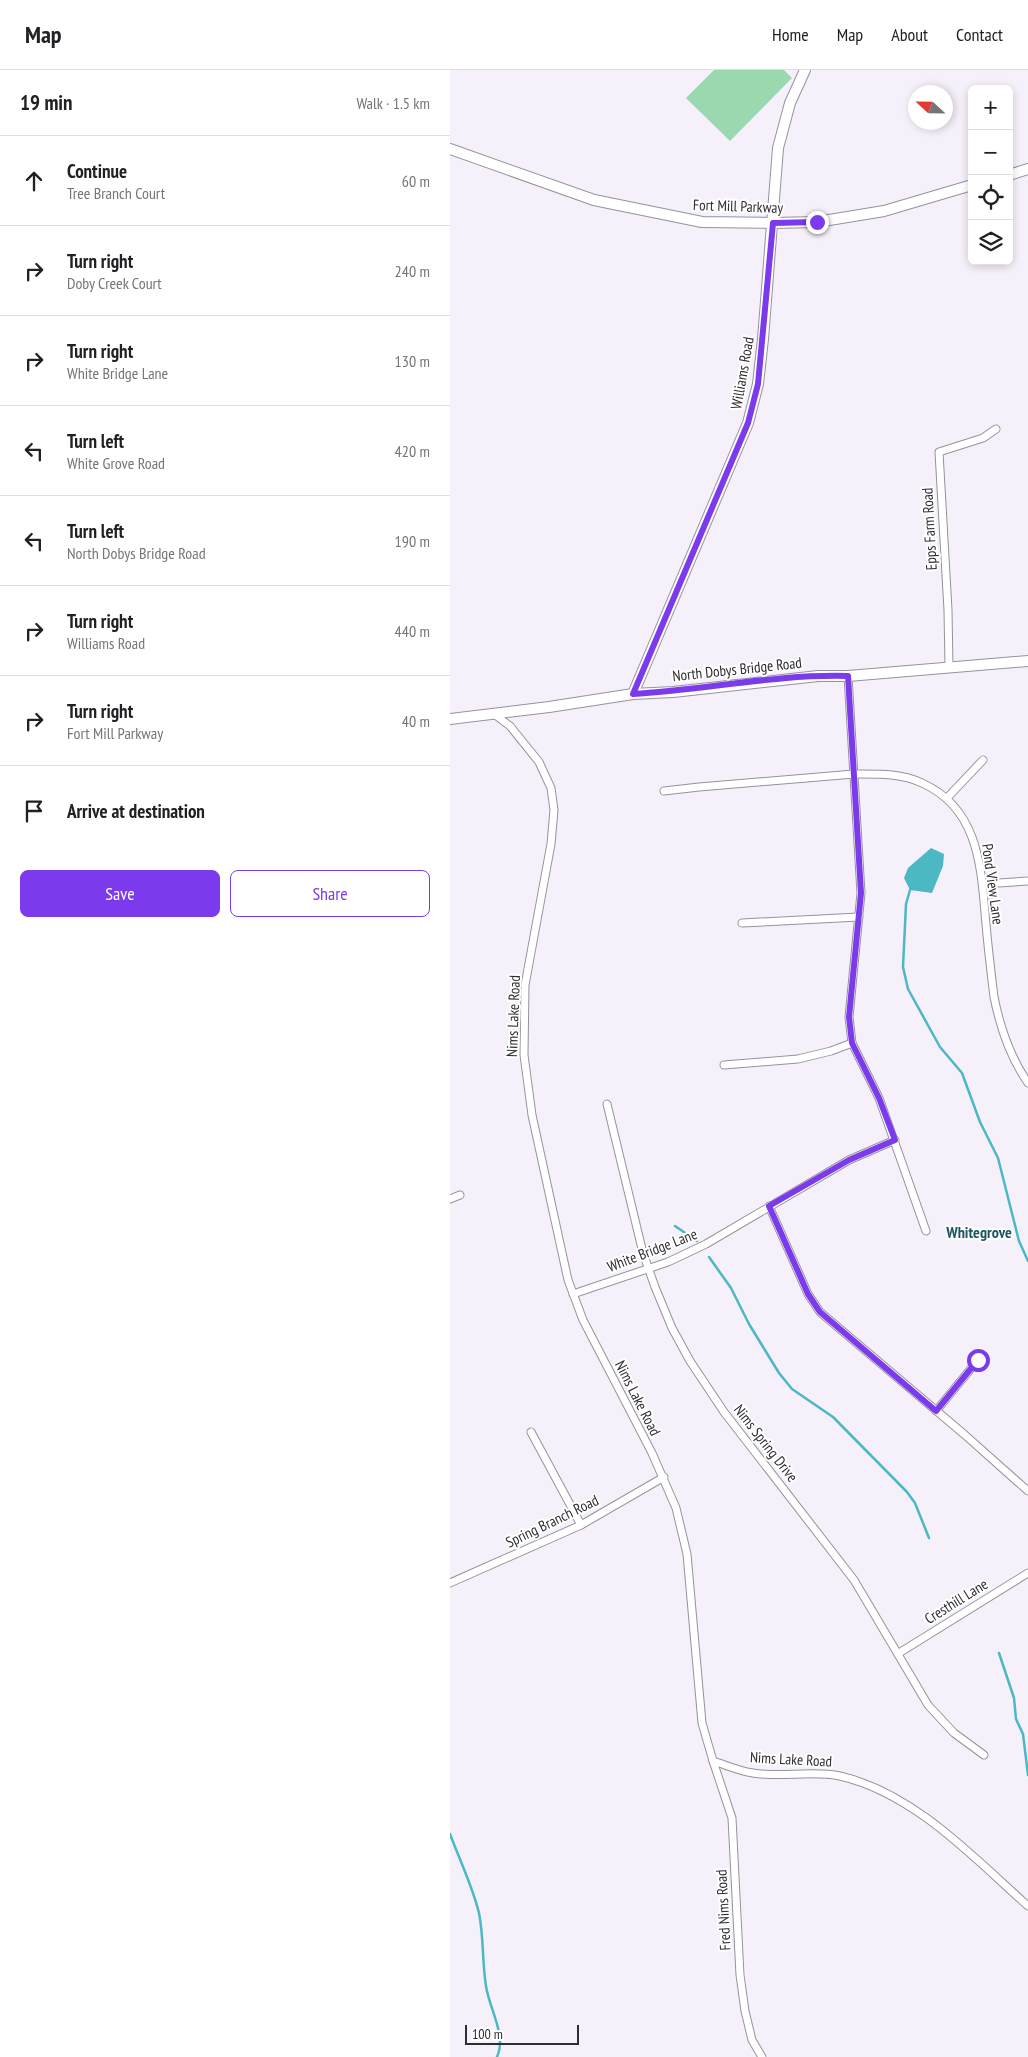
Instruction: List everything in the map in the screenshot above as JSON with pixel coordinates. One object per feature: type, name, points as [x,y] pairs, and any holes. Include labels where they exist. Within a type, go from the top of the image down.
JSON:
[{"type":"street","name":"Williams Road","points":[[633,694],[748,423],[758,384],[778,148],[790,103],[805,70]]},
{"type":"street","name":"Fort Mill Parkway","points":[[450,149],[594,200],[702,222],[817,222],[884,211],[968,186]]},
{"type":"street","points":[[1013,173],[1028,169]]},
{"type":"street","name":"Epps Farm Road","points":[[949,667],[939,452],[983,438],[996,429]]},
{"type":"street","name":"North Dobys Bridge Road","points":[[450,720],[633,694],[673,692],[818,676],[848,676],[1028,661]]},
{"type":"street","points":[[848,676],[861,893],[849,1017],[852,1043],[879,1098],[926,1231]]},
{"type":"street","name":"Nims Lake Road","points":[[494,714],[510,726],[539,762],[550,788],[554,810],[551,844],[525,985],[524,1055],[532,1115],[568,1280],[573,1294],[596,1346],[664,1477],[676,1508],[687,1554],[702,1724],[713,1761],[754,1774],[838,1775],[875,1787],[893,1796],[939,1828],[1028,1906]]},
{"type":"street","points":[[947,798],[983,760]]},
{"type":"street","name":"Pond View Lane","points":[[664,791],[699,786],[854,774],[878,774],[906,778],[922,783],[947,798],[965,821],[979,858],[998,1018],[1020,1072],[1028,1083]]},
{"type":"street","points":[[983,884],[1028,881]]},
{"type":"street","points":[[742,923],[859,917]]},
{"type":"street","points":[[724,1065],[798,1060],[852,1043]]},
{"type":"street","name":"Nims Spring Drive","points":[[607,1104],[638,1232],[655,1287],[672,1328],[690,1361],[724,1412],[854,1580],[899,1653],[928,1705],[954,1733],[984,1755]]},
{"type":"street","name":"White Bridge Lane","points":[[573,1294],[668,1262],[706,1244],[849,1160],[895,1140]]},
{"type":"street","points":[[450,1199],[460,1195]]},
{"type":"street","points":[[769,1206],[808,1294],[820,1312],[1028,1491]]},
{"type":"street","points":[[936,1411],[978,1360]]},
{"type":"street","points":[[531,1432],[581,1525]]},
{"type":"street","name":"Spring Branch Road","points":[[450,1583],[581,1525],[664,1477]]},
{"type":"street","name":"Cresthill Lane","points":[[899,1653],[1028,1573]]},
{"type":"street","name":"Fred Nims Road","points":[[713,1761],[732,1818],[740,1975],[745,2011],[752,2040],[762,2057]]},
{"type":"green space","points":[[714,70],[784,70],[792,78],[730,141],[686,98]]},
{"type":"water","points":[[931,848],[944,854],[943,866],[932,893],[910,890],[904,878],[908,868]]},
{"type":"waterway","points":[[910,890],[906,904],[903,967],[908,989],[940,1047],[962,1073],[980,1122],[998,1158],[1019,1241],[1028,1261]]},
{"type":"waterway","points":[[675,1226],[697,1241]]},
{"type":"waterway","points":[[709,1257],[731,1288],[749,1324],[779,1373],[792,1389],[833,1417],[907,1492],[915,1503],[929,1538]]},
{"type":"waterway","points":[[999,1653],[1014,1698],[1016,1719],[1023,1734],[1028,1775]]},
{"type":"waterway","points":[[450,1834],[479,1913],[486,1986],[499,2031],[500,2049],[497,2057]]},
{"type":"district","name":"Whitegrove","points":[[979,1232]]},
{"type":"route","points":[[817,222],[773,223],[758,384],[748,423],[633,694],[673,692],[818,676],[848,676],[861,893],[849,1017],[852,1043],[879,1098],[895,1140],[849,1160],[769,1206],[792,1262],[808,1294],[820,1312],[936,1411],[978,1360]]}]
